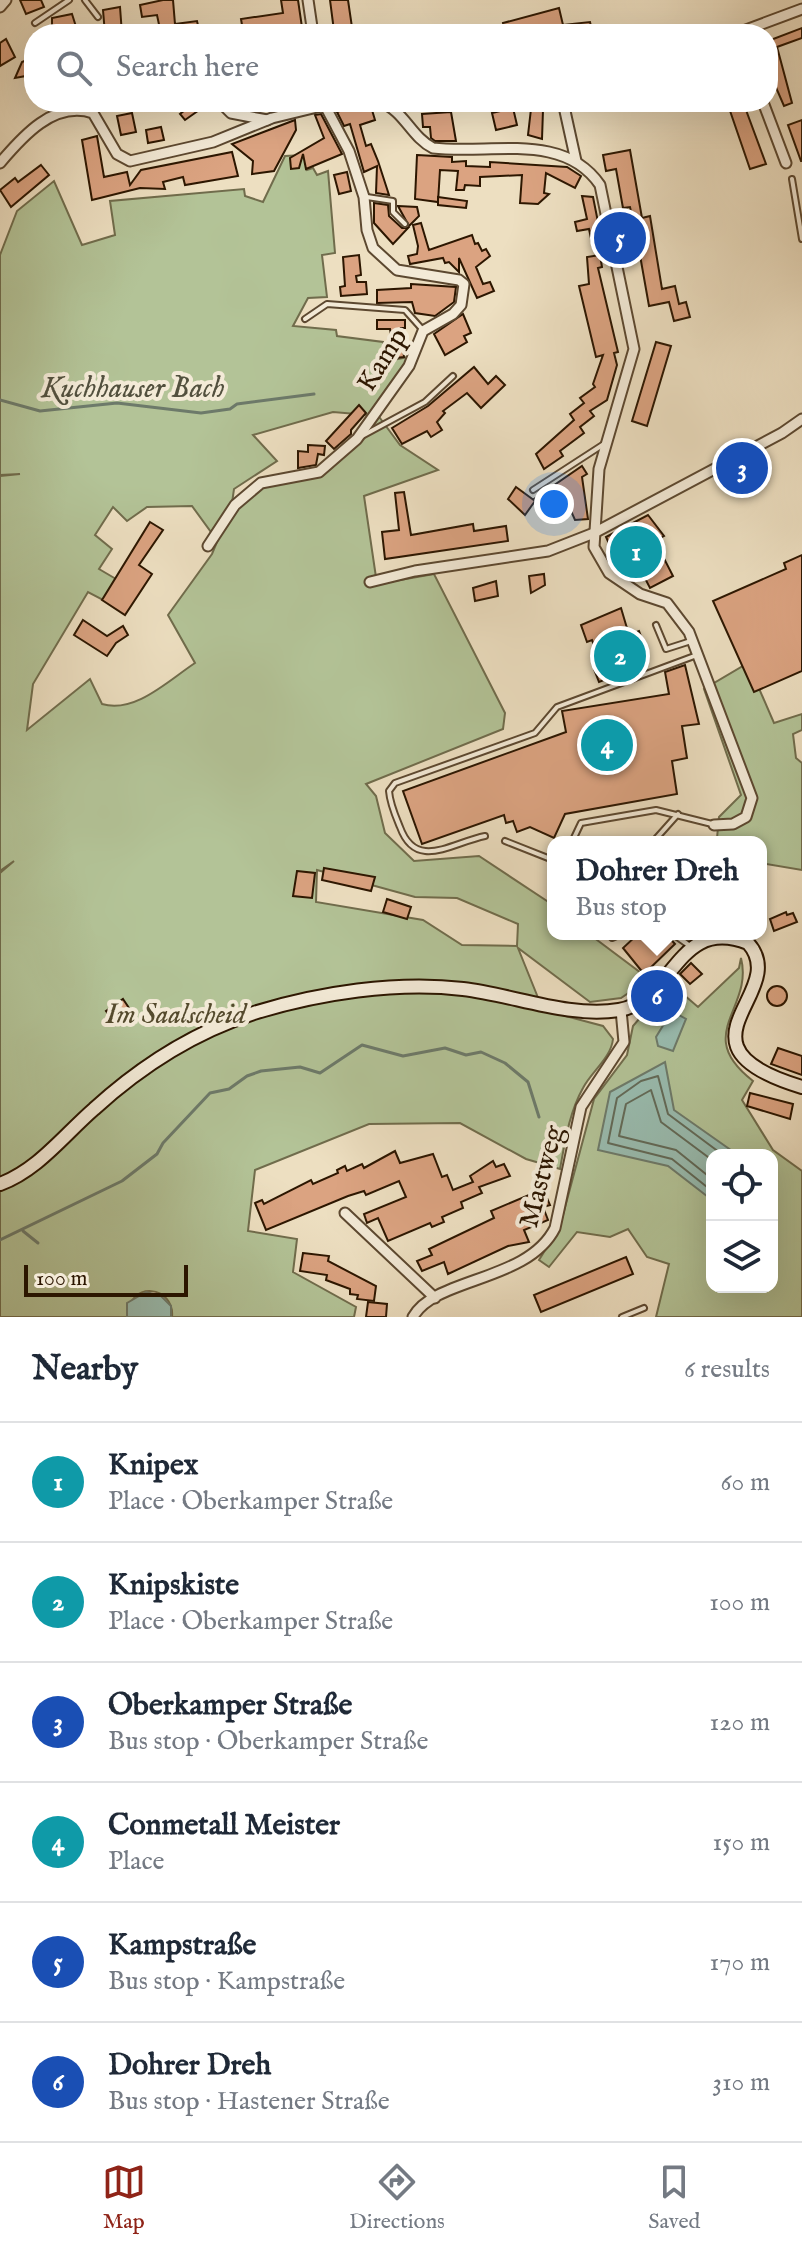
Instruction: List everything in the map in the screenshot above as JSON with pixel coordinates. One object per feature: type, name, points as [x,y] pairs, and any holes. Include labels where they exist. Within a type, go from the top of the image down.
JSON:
[{"type":"main road","points":[[0,1184],[28,1170],[95,1107],[146,1068],[212,1030],[254,1013],[302,1002],[415,987],[465,989],[595,1011],[621,1010],[649,992],[692,948],[710,940]]},
{"type":"main road","points":[[736,940],[748,943],[755,951],[759,973],[739,1017],[735,1035],[737,1048],[758,1072],[802,1087]]},
{"type":"street","points":[[0,7],[6,0]]},
{"type":"street","points":[[308,0],[312,24]]},
{"type":"street","points":[[763,24],[802,9]]},
{"type":"street","points":[[0,163],[31,129],[48,118],[70,112],[93,113],[117,154],[130,161],[213,142],[267,120],[304,112]]},
{"type":"street","points":[[230,112],[267,120]]},
{"type":"street","name":"Kamp","points":[[208,546],[235,505],[261,483],[319,472],[357,439],[409,366],[423,331],[453,314],[464,296],[464,284],[453,278],[390,266],[373,248],[367,230],[364,197],[349,151],[329,112]]},
{"type":"street","points":[[398,112],[422,142],[433,148],[553,151],[590,170],[600,185],[634,349],[599,469],[594,547],[609,573],[640,594],[672,607],[694,640],[752,798],[751,810],[746,817],[733,824],[714,825]]},
{"type":"street","points":[[565,112],[576,161]]},
{"type":"street","points":[[767,112],[786,163]]},
{"type":"street","points":[[370,582],[415,571],[548,551],[594,533],[782,433],[802,419]]},
{"type":"street","name":"Mastweg","points":[[413,1317],[419,1307],[435,1298],[532,1256],[550,1238],[581,1107],[589,1090],[624,1042],[621,1010]]},
{"type":"street","points":[[345,1213],[435,1298]]},
{"type":"lane","points":[[35,23],[69,0]]},
{"type":"lane","points":[[85,0],[98,17]]},
{"type":"lane","points":[[792,179],[802,239]]},
{"type":"lane","points":[[364,197],[393,201],[393,212],[405,224]]},
{"type":"lane","points":[[305,319],[327,304],[345,303],[405,310],[423,331]]},
{"type":"lane","points":[[357,439],[425,402],[453,376]]},
{"type":"lane","points":[[533,490],[606,443]]},
{"type":"lane","points":[[656,625],[666,649],[694,640]]},
{"type":"lane","points":[[485,836],[424,853],[414,851],[405,842],[389,791],[395,783],[535,733],[557,707],[699,654]]},
{"type":"lane","points":[[732,774],[743,771]]},
{"type":"lane","points":[[575,836],[581,823],[656,810],[714,825]]},
{"type":"lane","points":[[658,836],[678,814]]},
{"type":"lane","points":[[505,841],[547,858]]},
{"type":"lane","points":[[681,940],[692,948]]},
{"type":"lane","points":[[622,1317],[644,1308]]},
{"type":"green space","name":"Im Saalscheid","points":[[304,155],[307,170],[313,168],[317,175],[328,171],[335,253],[322,255],[327,297],[308,298],[293,326],[336,330],[337,336],[383,342],[383,362],[408,357],[407,364],[368,415],[333,412],[253,435],[277,461],[234,489],[232,503],[211,532],[192,506],[147,507],[127,521],[113,507],[95,535],[112,549],[99,569],[116,579],[103,600],[88,592],[33,684],[27,730],[90,679],[102,704],[114,706],[151,694],[195,663],[168,615],[212,554],[229,513],[270,481],[331,467],[364,438],[377,414],[400,445],[438,470],[364,496],[377,584],[434,574],[505,713],[503,729],[366,784],[376,796],[385,833],[414,861],[479,856],[547,901],[547,940],[597,940],[649,979],[621,998],[590,1002],[518,948],[543,1010],[603,1026],[613,1039],[609,1052],[587,1082],[574,1107],[560,1169],[526,1159],[460,1123],[369,1124],[255,1170],[248,1231],[297,1239],[293,1272],[356,1307],[354,1317],[172,1317],[167,1299],[151,1291],[135,1297],[127,1317],[0,1317],[0,873],[14,861],[0,871],[0,476],[20,474],[0,475],[0,255],[17,211],[54,181],[82,245],[115,235],[110,201],[244,189],[245,196],[263,202],[285,156]],"holes":[[[317,870],[415,897],[457,898],[518,924],[517,946],[462,945],[423,920],[316,902]]]},
{"type":"green space","points":[[748,663],[774,723],[802,714],[802,730],[793,734],[796,758],[802,763],[802,870],[767,864],[767,836],[717,836],[719,817],[741,795],[704,689]]},
{"type":"green space","points":[[741,958],[743,976],[729,1021],[727,1049],[736,1064],[753,1081],[742,1100],[772,1149],[706,1149],[706,1293],[778,1293],[778,1154],[802,1171],[802,1317],[656,1317],[669,1264],[647,1257],[628,1229],[610,1237],[577,1232],[549,1267],[539,1260],[560,1226],[594,1099],[627,1055],[633,1026],[670,983],[698,1007],[739,968]]},
{"type":"water","points":[[672,1011],[686,1019],[673,1051],[658,1046],[656,1037]]},
{"type":"water","points":[[665,1062],[674,1110],[729,1149],[706,1149],[706,1195],[668,1166],[598,1150],[610,1092]]},
{"type":"water","points":[[146,1292],[161,1296],[171,1306],[171,1317],[127,1317],[127,1303]]},
{"type":"building","points":[[20,0],[41,0],[44,7],[26,14]]},
{"type":"building","points":[[173,0],[175,24],[159,24],[157,15],[142,17],[140,5]]},
{"type":"building","points":[[281,0],[298,0],[302,24],[242,24],[241,19],[283,13]]},
{"type":"building","points":[[330,0],[348,0],[352,24],[333,24]]},
{"type":"building","points":[[120,7],[121,24],[104,24],[103,10]]},
{"type":"building","points":[[559,8],[563,24],[503,24]]},
{"type":"building","points":[[72,14],[75,24],[52,24],[52,18]]},
{"type":"building","points":[[802,28],[802,38],[778,47],[778,37]]},
{"type":"building","points":[[6,39],[15,57],[0,66],[0,43]]},
{"type":"building","points":[[778,51],[792,103],[784,106],[778,92]]},
{"type":"building","points":[[22,62],[24,76],[15,78]]},
{"type":"building","points":[[182,112],[196,112],[185,120],[180,114]]},
{"type":"building","points":[[337,112],[373,112],[375,120],[360,125],[366,146],[371,144],[389,195],[376,193],[377,166],[364,172],[350,124],[344,126]]},
{"type":"building","points":[[451,112],[456,141],[435,141],[431,138],[430,127],[423,127],[422,114]]},
{"type":"building","points":[[514,112],[517,125],[496,130],[492,113]]},
{"type":"building","points":[[531,112],[543,112],[542,139],[528,135]]},
{"type":"building","points":[[730,112],[747,112],[766,164],[750,169]]},
{"type":"building","points":[[132,113],[136,132],[121,135],[117,116]]},
{"type":"building","points":[[321,114],[342,154],[306,169],[303,154],[299,168],[291,169],[290,158],[324,138],[315,115]]},
{"type":"building","points":[[295,120],[296,130],[274,171],[252,174],[253,161],[232,144]]},
{"type":"building","points":[[802,120],[802,161],[801,161],[788,125]]},
{"type":"building","points":[[161,127],[164,140],[148,143],[146,130]]},
{"type":"building","points":[[97,136],[104,177],[127,172],[130,185],[141,170],[232,152],[238,176],[185,185],[183,177],[163,182],[165,189],[140,188],[92,200],[82,140]]},
{"type":"building","points":[[630,150],[642,218],[650,216],[662,289],[675,286],[679,304],[686,302],[690,317],[674,321],[669,302],[649,306],[638,244],[628,246],[626,237],[636,234],[630,207],[623,208],[616,169],[606,171],[603,155]]},
{"type":"building","points":[[417,155],[452,157],[452,162],[466,161],[466,166],[490,167],[490,162],[567,167],[581,176],[575,188],[546,173],[544,193],[549,194],[538,204],[520,203],[522,175],[480,177],[480,186],[465,185],[464,190],[456,190],[458,171],[440,170],[438,202],[415,199]]},
{"type":"building","points":[[41,165],[49,175],[11,207],[0,190],[15,178],[18,182]]},
{"type":"building","points":[[347,172],[351,191],[339,194],[334,175]]},
{"type":"building","points":[[582,196],[593,197],[603,247],[593,248],[589,229],[577,231],[575,222],[587,219]]},
{"type":"building","points":[[438,197],[467,201],[466,208],[438,205]]},
{"type":"building","points":[[374,203],[388,205],[389,216],[402,228],[408,228],[393,244],[374,223]]},
{"type":"building","points":[[398,206],[417,207],[419,216],[409,226]]},
{"type":"building","points":[[421,223],[429,250],[472,235],[475,244],[478,243],[482,251],[486,249],[490,256],[476,267],[483,284],[490,282],[494,291],[477,298],[459,258],[459,272],[449,262],[445,263],[443,258],[410,264],[408,256],[417,254],[418,246],[413,225]]},
{"type":"building","points":[[359,255],[361,275],[356,276],[357,282],[366,282],[367,294],[341,296],[340,287],[345,286],[343,257]]},
{"type":"building","points":[[600,255],[602,267],[598,268],[618,352],[614,353],[617,365],[607,400],[590,411],[594,416],[580,427],[584,433],[560,451],[563,456],[544,469],[536,454],[574,420],[570,414],[584,403],[580,398],[595,387],[593,384],[603,355],[596,357],[579,286],[589,284],[587,257]]},
{"type":"building","points":[[411,284],[456,287],[454,302],[435,316],[415,313],[412,302],[377,303],[377,290],[411,288]]},
{"type":"building","points":[[463,314],[471,333],[464,336],[467,342],[445,355],[434,334]]},
{"type":"building","points":[[377,320],[405,320],[405,328],[401,328],[404,357],[395,358],[390,329],[377,329]]},
{"type":"building","points":[[656,342],[671,346],[647,426],[632,421]]},
{"type":"building","points":[[474,367],[488,384],[496,376],[505,385],[481,408],[467,393],[443,411],[445,413],[437,422],[442,430],[431,437],[427,431],[402,444],[392,428],[428,406]]},
{"type":"building","points":[[359,405],[366,413],[351,434],[334,449],[326,441]]},
{"type":"building","points":[[308,445],[325,446],[324,455],[318,454],[316,465],[298,468],[298,451],[308,452]]},
{"type":"building","points":[[582,466],[587,474],[582,477],[588,519],[575,520],[567,502],[543,513],[534,499]]},
{"type":"building","points":[[516,487],[535,501],[525,515],[508,499]]},
{"type":"building","points":[[404,492],[411,535],[473,524],[474,531],[506,526],[508,541],[385,559],[382,532],[399,530],[395,493]]},
{"type":"building","points":[[648,515],[664,536],[655,541],[673,576],[650,588],[632,553],[617,561],[606,537]]},
{"type":"building","points":[[150,522],[163,530],[139,565],[152,574],[125,615],[102,600]]},
{"type":"building","points":[[802,555],[802,671],[754,692],[713,601],[786,569],[784,563]]},
{"type":"building","points":[[544,574],[545,585],[531,593],[529,576]]},
{"type":"building","points":[[496,581],[498,596],[475,601],[473,588]]},
{"type":"building","points":[[621,608],[629,635],[639,631],[646,650],[636,654],[641,666],[599,682],[594,669],[601,666],[592,640],[587,642],[581,625]]},
{"type":"building","points":[[83,620],[107,636],[123,626],[128,635],[116,643],[107,656],[74,635]]},
{"type":"building","points":[[685,665],[699,724],[682,726],[687,758],[672,761],[677,794],[565,814],[555,836],[530,827],[517,832],[513,821],[506,823],[504,815],[422,844],[403,791],[566,732],[562,711],[669,694],[665,672]]},
{"type":"building","points":[[324,868],[375,877],[371,891],[322,880]]},
{"type":"building","points":[[297,871],[315,873],[312,898],[293,896]]},
{"type":"building","points":[[387,899],[411,907],[407,919],[383,912]]},
{"type":"building","points":[[786,912],[787,915],[793,913],[797,922],[774,931],[770,919]]},
{"type":"building","points":[[632,940],[671,940],[675,944],[644,974],[623,948]]},
{"type":"building","points":[[691,963],[702,974],[690,984],[680,974]]},
{"type":"building","points":[[777,986],[784,989],[787,996],[784,1003],[777,1006],[770,1003],[767,996],[770,989]]},
{"type":"building","points":[[123,999],[133,1014],[116,1025],[106,1011]]},
{"type":"building","points":[[778,1048],[802,1056],[802,1075],[771,1064]]},
{"type":"building","points":[[750,1093],[793,1104],[790,1119],[747,1106]]},
{"type":"building","points":[[395,1151],[400,1163],[433,1154],[442,1177],[447,1175],[453,1190],[473,1182],[470,1176],[493,1161],[496,1167],[504,1164],[510,1176],[479,1187],[482,1193],[461,1202],[463,1208],[442,1217],[444,1222],[432,1227],[430,1223],[388,1241],[378,1218],[367,1223],[364,1214],[406,1197],[399,1181],[366,1195],[364,1191],[348,1196],[266,1230],[255,1203],[262,1200],[264,1204],[311,1180],[313,1184],[338,1173],[337,1170],[345,1166],[347,1171],[362,1164],[364,1168]]},
{"type":"building","points":[[543,1189],[550,1205],[543,1207],[548,1220],[524,1230],[529,1242],[508,1246],[448,1274],[444,1262],[422,1271],[417,1261],[432,1255],[429,1249],[494,1218],[491,1211]]},
{"type":"building","points":[[303,1253],[329,1256],[328,1261],[376,1286],[374,1301],[357,1299],[358,1295],[350,1294],[350,1289],[326,1280],[327,1275],[300,1271]]},
{"type":"building","points":[[626,1257],[633,1274],[541,1312],[534,1295]]},
{"type":"building","points":[[368,1302],[387,1304],[386,1317],[366,1317]]},
{"type":"waterway","name":"Kuchhauser Bach","points":[[0,400],[40,411],[117,403],[201,413],[230,409],[237,404],[314,394]]},
{"type":"waterway","points":[[0,1240],[122,1181],[157,1154],[163,1143],[210,1093],[229,1089],[247,1076],[261,1071],[300,1067],[320,1073],[362,1045],[403,1056],[445,1048],[466,1055],[481,1052],[505,1063],[528,1082],[539,1117]]},
{"type":"waterway","points":[[23,1231],[38,1243]]},
{"type":"place","name":"Kampstraße","points":[[620,238]]},
{"type":"place","name":"Oberkamper Straße","points":[[742,468]]},
{"type":"place","name":"Knipex","points":[[636,552]]},
{"type":"place","name":"Knipskiste","points":[[620,656]]},
{"type":"place","name":"Conmetall Meister","points":[[607,745]]},
{"type":"place","name":"Dohrer Dreh","points":[[657,996]]}]
